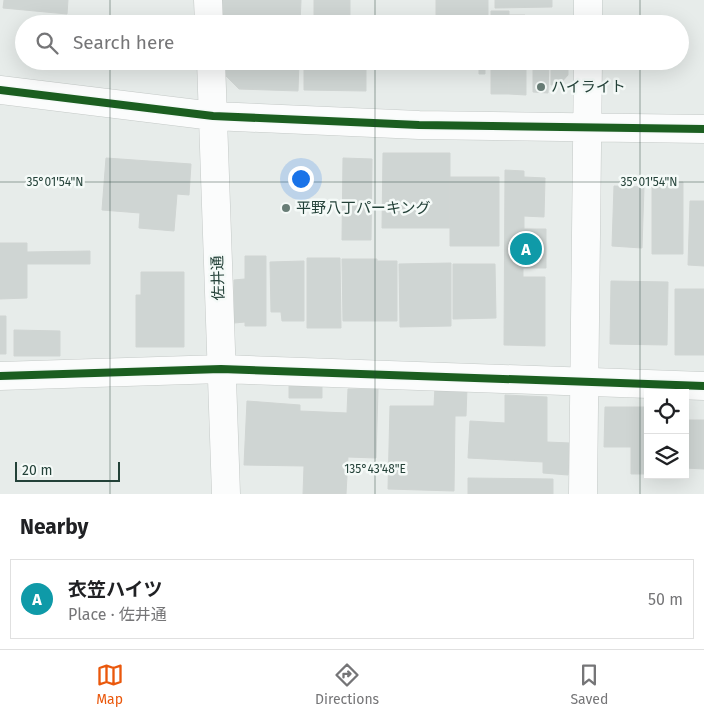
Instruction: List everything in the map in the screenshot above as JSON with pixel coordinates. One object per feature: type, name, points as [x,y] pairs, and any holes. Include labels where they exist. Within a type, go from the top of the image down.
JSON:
[{"type":"street","points":[[208,0],[209,15]]},
{"type":"street","points":[[588,0],[588,15]]},
{"type":"street","name":"佐井通","points":[[211,70],[226,494]]},
{"type":"street","points":[[583,494],[588,70]]},
{"type":"street","points":[[0,90],[213,116],[419,125],[704,130]]},
{"type":"street","points":[[0,376],[221,369],[704,386]]},
{"type":"building","points":[[4,0],[68,0],[67,14],[3,8]]},
{"type":"building","points":[[222,0],[301,0],[300,15],[221,15]]},
{"type":"building","points":[[314,0],[350,0],[350,15],[314,15]]},
{"type":"building","points":[[436,0],[488,0],[488,15],[436,15]]},
{"type":"building","points":[[495,0],[552,0],[552,7],[495,8]]},
{"type":"building","points":[[491,11],[509,11],[509,15],[491,15]]},
{"type":"building","points":[[220,70],[299,70],[298,91],[239,89]]},
{"type":"building","points":[[304,70],[366,70],[366,91],[304,90]]},
{"type":"building","points":[[479,70],[485,70],[485,74],[479,74]]},
{"type":"building","points":[[491,70],[509,70],[509,94],[491,94]]},
{"type":"building","points":[[509,70],[526,70],[526,95],[509,94]]},
{"type":"building","points":[[533,70],[549,70],[548,93],[533,92]]},
{"type":"building","points":[[551,70],[568,70],[568,75],[559,85],[551,85]]},
{"type":"building","points":[[383,153],[450,153],[450,228],[382,228]]},
{"type":"building","points":[[106,158],[191,164],[189,195],[177,194],[174,231],[139,228],[140,213],[102,210]]},
{"type":"building","points":[[343,158],[372,159],[371,240],[342,240]]},
{"type":"building","points":[[505,170],[524,171],[524,177],[545,178],[544,217],[524,216],[524,229],[546,229],[546,268],[523,268],[523,277],[545,277],[545,346],[504,345]]},
{"type":"building","points":[[450,177],[499,177],[499,246],[450,246]]},
{"type":"building","points":[[652,182],[683,182],[683,254],[652,254]]},
{"type":"building","points":[[614,186],[644,187],[642,248],[612,246]]},
{"type":"building","points":[[690,201],[704,201],[704,266],[688,265]]},
{"type":"building","points":[[0,243],[27,243],[27,252],[90,251],[90,264],[27,264],[27,298],[0,299]]},
{"type":"building","points":[[245,256],[266,256],[266,326],[245,326],[245,322],[234,323],[234,280],[245,279]]},
{"type":"building","points":[[307,258],[340,258],[341,328],[307,328]]},
{"type":"building","points":[[342,259],[377,259],[377,321],[343,321]]},
{"type":"building","points":[[304,261],[304,321],[282,321],[281,312],[271,312],[270,262]]},
{"type":"building","points":[[377,261],[397,261],[397,321],[377,321]]},
{"type":"building","points":[[451,263],[451,326],[400,327],[399,264]]},
{"type":"building","points":[[453,264],[495,264],[496,318],[453,319]]},
{"type":"building","points":[[141,272],[184,272],[184,347],[136,347],[136,295],[141,295]]},
{"type":"building","points":[[611,281],[668,282],[667,345],[610,344]]},
{"type":"building","points":[[675,289],[704,289],[704,355],[675,355]]},
{"type":"building","points":[[0,316],[6,316],[6,354],[0,354]]},
{"type":"building","points":[[14,330],[60,331],[60,356],[14,356]]},
{"type":"building","points":[[289,385],[322,385],[322,398],[289,398]]},
{"type":"building","points":[[435,387],[467,387],[466,416],[455,416],[454,491],[388,489],[390,406],[434,406]]},
{"type":"building","points":[[348,389],[378,389],[376,458],[348,457],[346,494],[303,494],[304,466],[244,465],[247,401],[300,405],[300,411],[347,413]]},
{"type":"building","points":[[505,395],[547,397],[547,442],[570,443],[568,475],[543,473],[543,462],[468,458],[470,421],[505,423]]},
{"type":"building","points":[[605,407],[644,407],[644,474],[631,474],[631,447],[604,447]]},
{"type":"building","points":[[689,420],[704,420],[704,469],[689,468]]},
{"type":"building","points":[[468,478],[553,479],[553,494],[468,494]]},
{"type":"cycle path","points":[[0,90],[213,116],[419,125],[704,129]]},
{"type":"cycle path","points":[[0,376],[221,369],[704,386]]},
{"type":"place","name":"ハイライト","points":[[541,87]]},
{"type":"place","name":"平野八丁パーキング","points":[[286,208]]},
{"type":"place","name":"衣笠ハイツ","points":[[526,249]]}]
